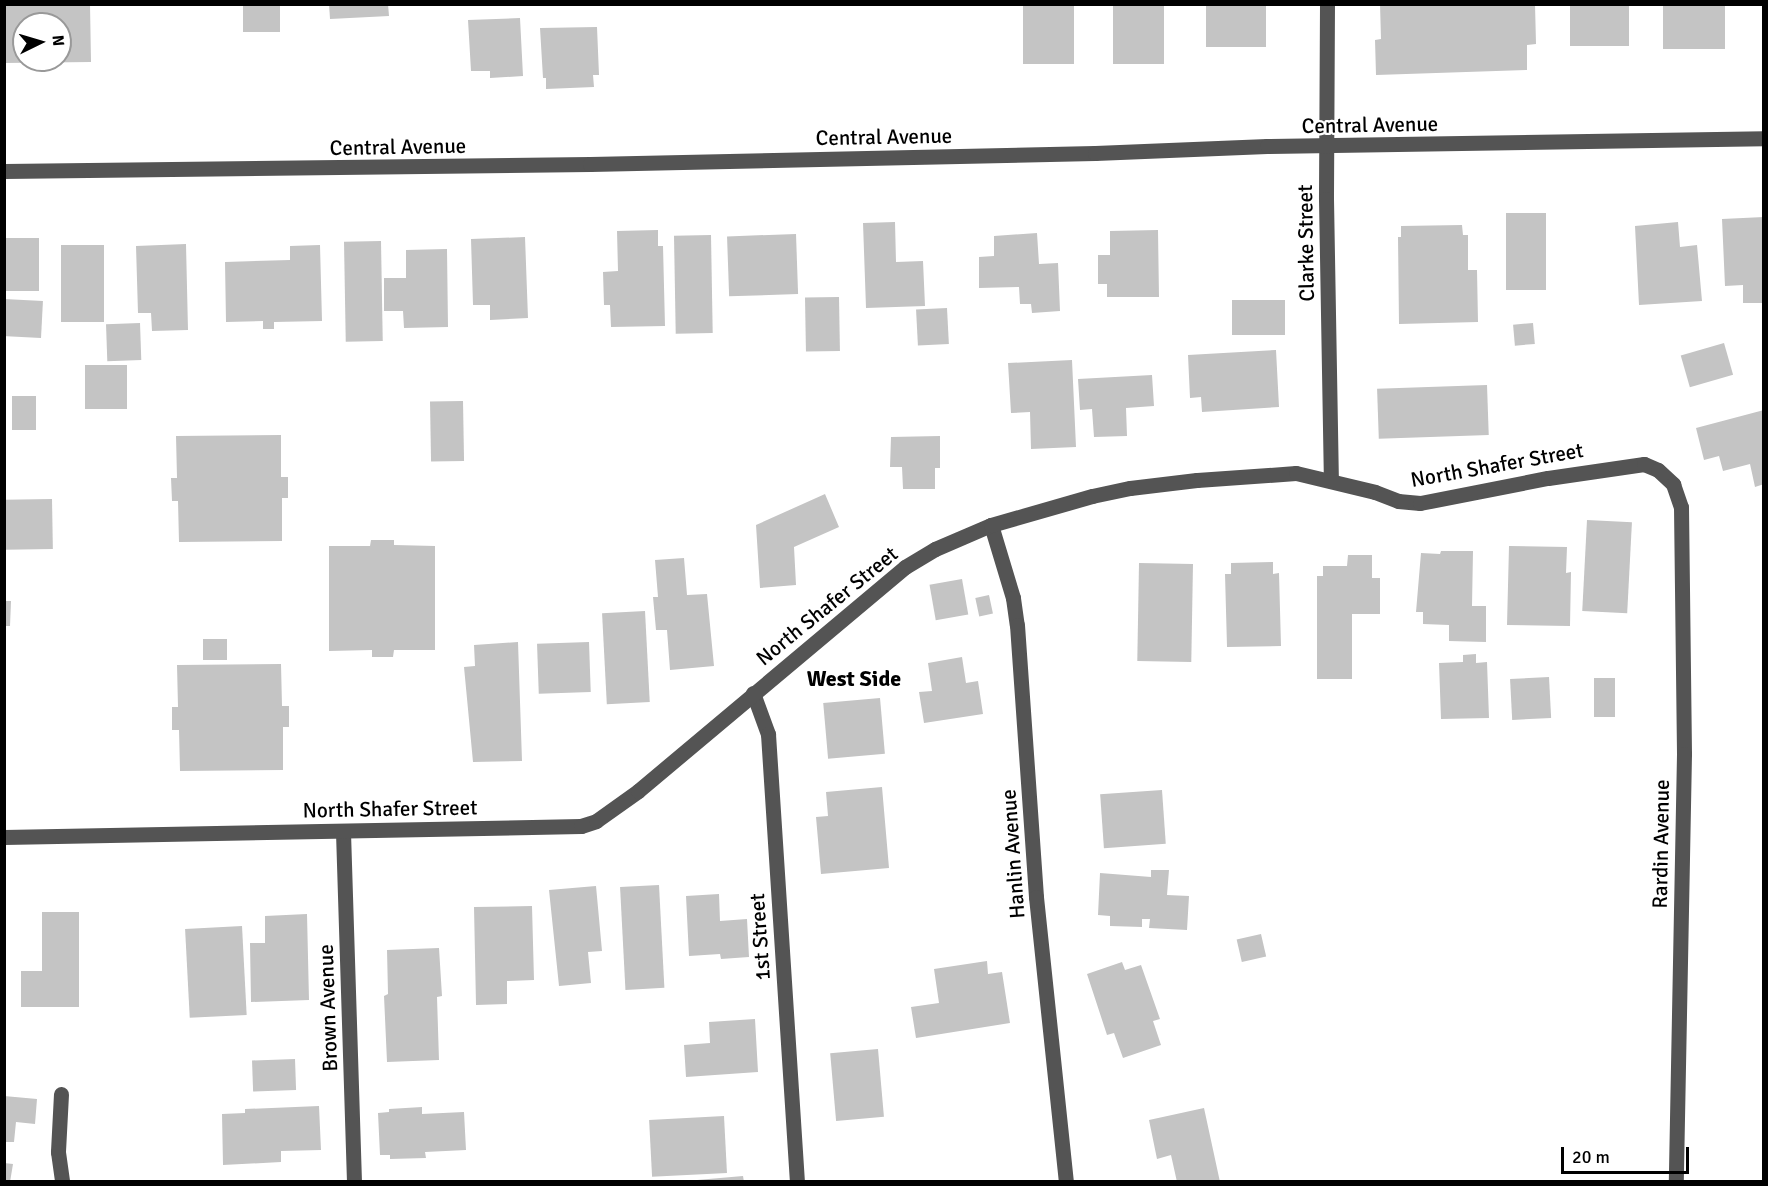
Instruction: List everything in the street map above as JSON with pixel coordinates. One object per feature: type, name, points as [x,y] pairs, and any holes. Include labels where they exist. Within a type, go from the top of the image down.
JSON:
[{"type":"street","name":"Clarke Street","points":[[1327,4],[1326,146],[1331,481]]},
{"type":"street","name":"Central Avenue","points":[[4,171],[590,165],[1326,146],[1764,138]]},
{"type":"street","name":"North Shafer Street","points":[[4,837],[581,826],[596,820],[638,791],[905,567],[935,549],[991,525],[1064,502],[1130,488],[1296,473],[1375,492],[1398,501],[1420,503],[1548,478],[1644,464],[1658,470],[1673,484],[1681,507]]},
{"type":"street","name":"Rardin Avenue","points":[[1676,1182],[1684,754],[1681,507]]},
{"type":"street","name":"Hanlin Avenue","points":[[991,525],[1013,598],[1017,625],[1036,897],[1066,1182]]},
{"type":"street","name":"1st Street","points":[[753,693],[768,734],[797,1182]]},
{"type":"street","name":"Brown Avenue","points":[[343,832],[354,1182]]},
{"type":"street","points":[[61,1094],[58,1152],[62,1182]]},
{"type":"building","points":[[4,4],[90,4],[91,62],[72,62],[72,12],[12,12],[12,63],[4,63]]},
{"type":"building","points":[[243,4],[280,4],[280,32],[243,32]]},
{"type":"building","points":[[329,4],[388,4],[389,16],[330,19]]},
{"type":"building","points":[[1023,4],[1074,4],[1074,64],[1023,64]]},
{"type":"building","points":[[1113,4],[1164,4],[1164,64],[1113,64]]},
{"type":"building","points":[[1206,4],[1266,4],[1266,47],[1206,47]]},
{"type":"building","points":[[1380,4],[1535,4],[1536,44],[1527,45],[1527,70],[1376,75],[1375,40],[1381,39]]},
{"type":"building","points":[[1570,4],[1629,4],[1629,46],[1570,46]]},
{"type":"building","points":[[1663,4],[1725,4],[1725,49],[1663,49]]},
{"type":"building","points":[[520,18],[523,76],[490,78],[490,71],[471,71],[468,20]]},
{"type":"building","points":[[597,27],[599,75],[593,75],[594,87],[546,89],[546,78],[543,78],[540,28]]},
{"type":"building","points":[[1506,213],[1546,213],[1546,290],[1506,290]]},
{"type":"building","points":[[1764,217],[1764,303],[1743,303],[1743,285],[1725,286],[1722,219]]},
{"type":"building","points":[[895,222],[896,262],[923,261],[925,306],[866,308],[863,223]]},
{"type":"building","points":[[1678,222],[1680,247],[1697,245],[1702,301],[1639,305],[1635,226]]},
{"type":"building","points":[[1462,225],[1463,235],[1468,235],[1468,270],[1477,270],[1478,322],[1399,324],[1398,237],[1401,237],[1401,226]]},
{"type":"building","points":[[658,230],[658,246],[663,246],[665,326],[611,327],[610,305],[604,305],[603,272],[618,271],[617,231]]},
{"type":"building","points":[[1158,230],[1159,297],[1107,297],[1107,284],[1098,284],[1098,255],[1110,255],[1110,231]]},
{"type":"building","points":[[1037,233],[1039,264],[1058,263],[1060,311],[1032,313],[1031,304],[1020,304],[1019,287],[979,288],[979,257],[994,256],[994,236]]},
{"type":"building","points":[[796,234],[798,294],[729,296],[727,236]]},
{"type":"building","points":[[711,235],[713,333],[676,334],[674,236]]},
{"type":"building","points":[[525,237],[528,318],[490,320],[490,305],[473,305],[471,239]]},
{"type":"building","points":[[4,238],[39,238],[39,291],[4,291]]},
{"type":"building","points":[[381,241],[383,341],[346,342],[344,242]]},
{"type":"building","points":[[186,244],[188,330],[152,331],[151,313],[138,313],[136,246]]},
{"type":"building","points":[[61,245],[104,245],[104,322],[61,322]]},
{"type":"building","points":[[320,245],[322,321],[274,322],[274,329],[263,329],[263,321],[226,322],[225,262],[290,260],[290,246]]},
{"type":"building","points":[[447,249],[448,327],[404,328],[403,311],[384,311],[384,278],[406,278],[406,250]]},
{"type":"building","points":[[839,297],[840,351],[806,352],[805,298]]},
{"type":"building","points":[[4,299],[43,301],[41,338],[4,336]]},
{"type":"building","points":[[1232,300],[1285,300],[1285,335],[1232,335]]},
{"type":"building","points":[[947,308],[949,344],[918,346],[916,310]]},
{"type":"building","points":[[140,323],[141,360],[107,361],[106,324]]},
{"type":"building","points":[[1533,323],[1535,344],[1515,346],[1513,325]]},
{"type":"building","points":[[1724,343],[1733,375],[1690,387],[1681,355]]},
{"type":"building","points":[[1276,350],[1279,407],[1202,412],[1201,397],[1190,398],[1188,355]]},
{"type":"building","points":[[1072,360],[1076,447],[1031,449],[1030,412],[1011,413],[1008,363]]},
{"type":"building","points":[[85,365],[127,365],[127,409],[85,409]]},
{"type":"building","points":[[1152,375],[1154,406],[1126,408],[1127,436],[1094,437],[1092,409],[1080,410],[1078,379]]},
{"type":"building","points":[[1487,385],[1489,435],[1379,439],[1377,389]]},
{"type":"building","points":[[12,396],[36,396],[36,430],[12,430]]},
{"type":"building","points":[[463,401],[464,461],[431,462],[430,402]]},
{"type":"building","points":[[1764,410],[1764,484],[1755,487],[1750,464],[1723,471],[1719,456],[1704,460],[1696,428]]},
{"type":"building","points":[[281,435],[281,477],[288,477],[288,498],[282,498],[282,541],[179,542],[178,501],[172,501],[171,478],[177,478],[176,436]]},
{"type":"building","points":[[940,436],[940,468],[935,468],[935,489],[903,489],[902,467],[890,467],[891,437]]},
{"type":"building","points":[[825,494],[839,527],[794,547],[796,585],[760,588],[756,525]]},
{"type":"building","points":[[52,499],[53,549],[5,550],[4,500]]},
{"type":"building","points":[[1587,520],[1632,522],[1627,613],[1582,611]]},
{"type":"building","points":[[371,540],[394,540],[394,545],[435,546],[435,650],[394,650],[393,657],[372,657],[372,650],[329,651],[329,546],[370,546]]},
{"type":"building","points":[[1509,546],[1567,547],[1566,573],[1571,572],[1570,626],[1507,625]]},
{"type":"building","points":[[1441,551],[1473,551],[1472,606],[1486,606],[1486,642],[1449,641],[1449,625],[1423,624],[1423,612],[1416,612],[1421,553],[1440,554]]},
{"type":"building","points":[[1348,555],[1372,555],[1372,578],[1380,578],[1380,614],[1352,614],[1352,679],[1317,679],[1317,576],[1323,576],[1323,566],[1347,566]]},
{"type":"building","points":[[684,558],[687,595],[707,594],[714,666],[670,670],[667,630],[656,630],[653,597],[658,597],[655,560]]},
{"type":"building","points":[[1273,562],[1273,574],[1279,573],[1281,646],[1227,647],[1225,574],[1231,574],[1231,563]]},
{"type":"building","points":[[1139,563],[1193,564],[1191,662],[1137,661]]},
{"type":"building","points":[[962,579],[968,614],[936,620],[930,585]]},
{"type":"building","points":[[989,595],[993,614],[979,616],[975,598]]},
{"type":"building","points":[[4,601],[11,601],[10,626],[4,626]]},
{"type":"building","points":[[645,611],[650,702],[607,704],[602,613]]},
{"type":"building","points":[[203,639],[227,639],[227,660],[203,660]]},
{"type":"building","points":[[518,642],[522,761],[473,762],[464,667],[475,666],[474,645]]},
{"type":"building","points":[[589,642],[591,692],[539,694],[537,644]]},
{"type":"building","points":[[1476,654],[1476,663],[1487,662],[1489,718],[1441,719],[1439,663],[1463,662],[1463,655]]},
{"type":"building","points":[[962,657],[966,683],[978,681],[983,714],[924,723],[919,692],[932,691],[928,663]]},
{"type":"building","points":[[281,664],[282,706],[289,706],[289,727],[283,727],[283,770],[180,771],[179,730],[172,730],[172,707],[178,707],[177,665]]},
{"type":"building","points":[[1549,677],[1551,718],[1512,720],[1510,679]]},
{"type":"building","points":[[1594,678],[1615,678],[1615,717],[1594,717]]},
{"type":"building","points":[[880,698],[885,754],[828,759],[823,703]]},
{"type":"building","points":[[882,787],[889,868],[821,874],[816,817],[828,816],[826,792]]},
{"type":"building","points":[[1162,790],[1166,844],[1104,848],[1100,794]]},
{"type":"building","points":[[1151,870],[1169,870],[1167,895],[1189,896],[1187,930],[1149,928],[1150,919],[1142,919],[1142,927],[1110,926],[1110,916],[1098,915],[1100,873],[1151,877]]},
{"type":"building","points":[[659,885],[664,988],[625,990],[620,887]]},
{"type":"building","points":[[596,886],[602,951],[588,952],[591,983],[559,986],[549,890]]},
{"type":"building","points":[[719,894],[720,921],[747,919],[749,957],[721,959],[720,954],[689,956],[686,896]]},
{"type":"building","points":[[532,906],[534,980],[507,981],[507,1004],[476,1005],[474,907]]},
{"type":"building","points":[[42,912],[79,912],[79,1007],[21,1007],[21,971],[42,971]]},
{"type":"building","points":[[307,914],[309,1000],[251,1002],[250,943],[265,943],[265,916]]},
{"type":"building","points":[[242,926],[247,1015],[190,1018],[185,929]]},
{"type":"building","points":[[1261,934],[1266,956],[1242,962],[1237,940]]},
{"type":"building","points":[[439,948],[442,996],[437,997],[439,1060],[387,1062],[384,996],[388,994],[387,950]]},
{"type":"building","points":[[987,961],[988,974],[1002,972],[1010,1023],[916,1038],[911,1007],[939,1003],[934,969]]},
{"type":"building","points":[[1122,962],[1125,970],[1141,965],[1160,1019],[1153,1021],[1161,1045],[1123,1058],[1114,1033],[1107,1035],[1087,974]]},
{"type":"building","points":[[755,1019],[758,1072],[686,1077],[684,1045],[710,1043],[709,1022]]},
{"type":"building","points":[[878,1049],[884,1117],[836,1121],[830,1053]]},
{"type":"building","points":[[295,1059],[296,1090],[253,1091],[252,1061]]},
{"type":"building","points":[[4,1096],[37,1099],[35,1124],[16,1122],[14,1142],[4,1142]]},
{"type":"building","points":[[319,1106],[321,1150],[281,1151],[281,1162],[223,1165],[222,1114],[245,1113],[245,1109]]},
{"type":"building","points":[[422,1107],[422,1114],[464,1112],[466,1150],[425,1152],[426,1158],[390,1159],[390,1155],[380,1155],[378,1113],[389,1112],[389,1109]]},
{"type":"building","points":[[1204,1108],[1220,1182],[1177,1182],[1171,1155],[1157,1159],[1149,1120]]},
{"type":"building","points":[[724,1116],[727,1173],[652,1177],[649,1120]]},
{"type":"building","points":[[4,1163],[13,1164],[10,1182],[4,1182]]},
{"type":"building","points":[[743,1176],[744,1182],[697,1182],[697,1180]]},
{"type":"district","name":"West Side","points":[[854,679]]}]
